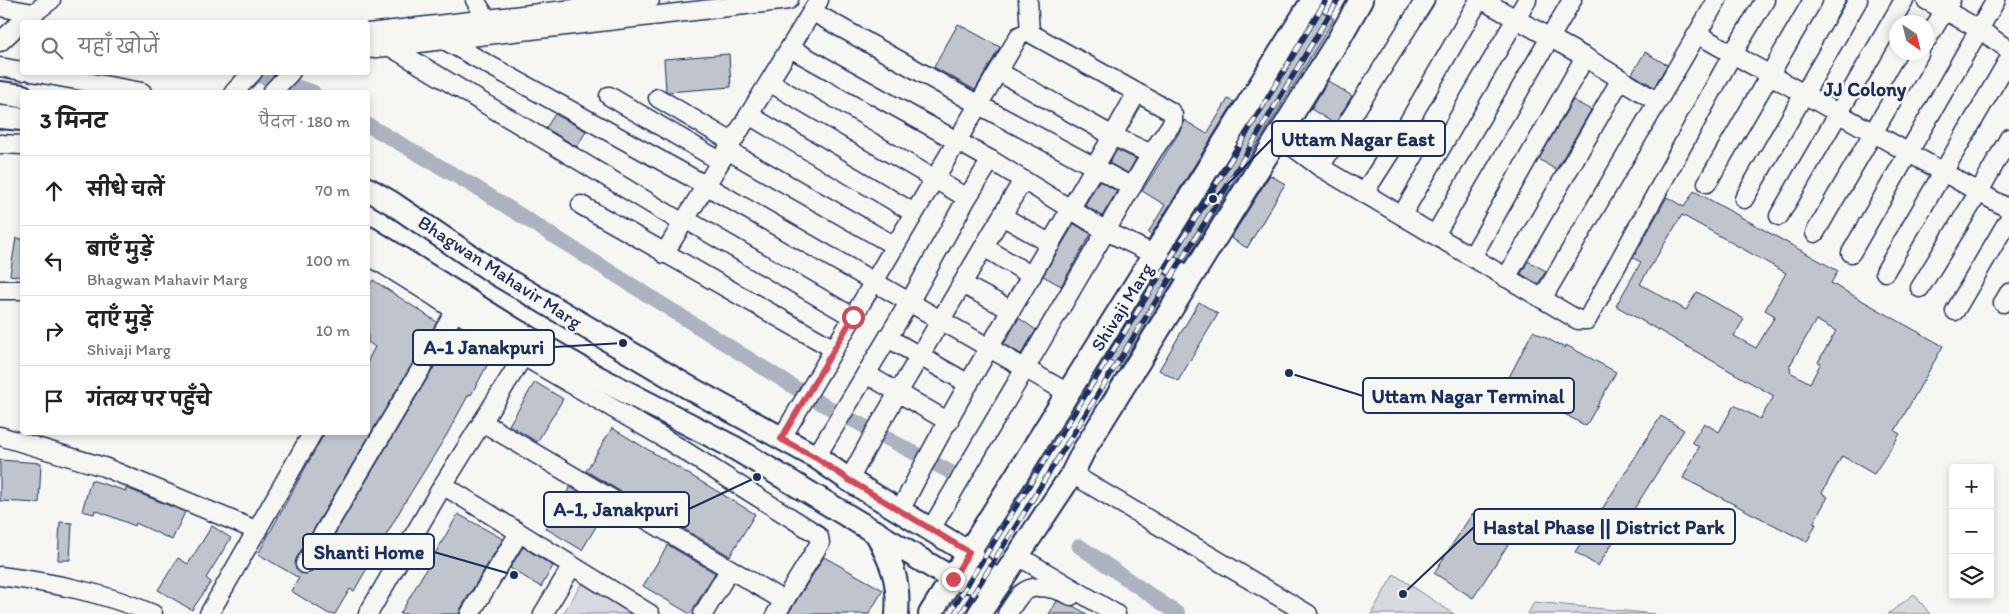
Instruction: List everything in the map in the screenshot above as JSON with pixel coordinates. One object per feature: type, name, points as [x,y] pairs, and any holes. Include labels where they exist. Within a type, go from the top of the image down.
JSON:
[{"type":"main road","name":"Shivaji Marg","points":[[930,614],[1313,0]]},
{"type":"main road","points":[[979,614],[1072,474],[1089,442],[1340,37],[1361,0]]},
{"type":"main road","points":[[0,94],[20,96]]},
{"type":"main road","points":[[0,117],[20,119]]},
{"type":"main road","name":"Bhagwan Mahavir Marg","points":[[370,190],[392,202],[512,283],[688,387],[816,458],[969,552],[998,585]]},
{"type":"main road","name":"Bhagwan Mahavir Marg","points":[[370,239],[528,348],[597,377],[733,446],[953,579]]},
{"type":"main road","points":[[876,532],[892,563],[897,582],[897,614]]},
{"type":"main road","points":[[953,579],[998,585]]},
{"type":"street","points":[[24,20],[51,0]]},
{"type":"street","points":[[475,0],[492,26]]},
{"type":"street","points":[[370,49],[444,40],[492,26],[650,0]]},
{"type":"street","points":[[370,33],[492,26],[788,0]]},
{"type":"street","points":[[1028,0],[1030,33]]},
{"type":"street","points":[[1320,167],[1425,0]]},
{"type":"street","points":[[1364,193],[1400,137],[1480,0],[1585,57],[1656,101]]},
{"type":"street","points":[[1402,215],[1527,0]]},
{"type":"street","points":[[1435,235],[1572,0]]},
{"type":"street","points":[[1542,299],[1656,101],[1717,0]]},
{"type":"street","points":[[1708,182],[1813,0]]},
{"type":"street","points":[[1744,199],[1858,0]]},
{"type":"street","points":[[1779,216],[1904,0]]},
{"type":"street","points":[[1926,0],[1947,5],[2009,50]]},
{"type":"street","points":[[1850,253],[1996,0]]},
{"type":"street","points":[[1278,136],[1320,167],[1506,278],[1578,320],[1587,320],[1590,318],[1732,55],[1758,2]]},
{"type":"street","points":[[1934,27],[1947,5]]},
{"type":"street","points":[[664,254],[816,6],[979,105],[1096,166],[1132,187]]},
{"type":"street","points":[[0,7],[33,13]]},
{"type":"street","points":[[0,42],[20,23]]},
{"type":"street","points":[[781,439],[1019,36],[1026,32],[1030,33],[1136,94],[1170,111],[1174,118],[930,529]]},
{"type":"street","points":[[1696,34],[2009,209]]},
{"type":"street","points":[[444,40],[910,301],[988,349],[1068,394]]},
{"type":"street","points":[[389,46],[684,221],[853,317]]},
{"type":"street","points":[[790,48],[958,141],[1106,230],[1155,255],[1191,278]]},
{"type":"street","points":[[1472,257],[1585,57]]},
{"type":"street","points":[[1815,233],[1915,60]]},
{"type":"street","points":[[1885,272],[2009,60]]},
{"type":"street","points":[[0,67],[20,71]]},
{"type":"street","points":[[999,72],[1113,136],[1151,154]]},
{"type":"street","points":[[48,75],[131,90]]},
{"type":"street","points":[[236,90],[250,75]]},
{"type":"street","points":[[274,90],[288,75]]},
{"type":"street","points":[[1506,278],[1621,79]]},
{"type":"street","points":[[769,82],[967,198]]},
{"type":"street","points":[[900,511],[926,459],[988,349],[1072,210],[1136,94]]},
{"type":"street","points":[[609,96],[727,151],[895,246]]},
{"type":"street","points":[[658,98],[727,151]]},
{"type":"street","points":[[749,115],[914,213]]},
{"type":"street","points":[[1920,288],[1979,192],[2009,138]]},
{"type":"street","points":[[0,144],[20,145]]},
{"type":"street","points":[[816,458],[910,301],[967,198],[991,160]]},
{"type":"street","points":[[849,480],[875,432],[1023,180]]},
{"type":"street","points":[[580,205],[834,349]]},
{"type":"street","points":[[1002,216],[1051,244]]},
{"type":"street","points":[[1955,311],[2009,220]]},
{"type":"street","points":[[984,247],[1032,276]]},
{"type":"street","points":[[370,256],[456,310],[528,348],[819,537],[820,543],[780,607],[730,569],[482,422]]},
{"type":"street","points":[[962,284],[1012,310]]},
{"type":"street","points":[[0,290],[20,290]]},
{"type":"street","points":[[305,564],[456,310]]},
{"type":"street","points":[[888,338],[969,384]]},
{"type":"street","points":[[368,614],[443,485],[528,348]]},
{"type":"street","points":[[866,374],[900,392],[948,422]]},
{"type":"street","points":[[209,614],[311,435]]},
{"type":"street","points":[[0,436],[104,466],[258,531]]},
{"type":"street","points":[[1072,474],[1308,614]]},
{"type":"street","points":[[443,485],[650,614]]},
{"type":"street","points":[[470,614],[519,533]]},
{"type":"street","points":[[1018,556],[1116,614]]},
{"type":"street","points":[[543,614],[572,566]]},
{"type":"street","points":[[703,614],[730,569]]},
{"type":"street","points":[[0,576],[52,583],[83,590],[111,598],[152,614]]},
{"type":"street","points":[[1007,614],[1021,594],[1027,590],[1043,588],[1067,594],[1102,614]]},
{"type":"shaded area","points":[[588,573],[650,614],[563,614]]},
{"type":"shaded area","points":[[1394,574],[1454,614],[1371,614]]},
{"type":"shaded area","points":[[1914,594],[1930,614],[1888,614]]},
{"type":"shaded area","points":[[1534,602],[1655,614],[1528,614]]},
{"type":"building","points":[[1321,11],[1334,19],[1185,262],[1171,253]]},
{"type":"building","points":[[958,24],[1000,47],[975,90],[934,67]]},
{"type":"building","points":[[1645,52],[1667,65],[1654,87],[1632,74]]},
{"type":"building","points":[[729,54],[731,87],[666,91],[664,59]]},
{"type":"building","points":[[1328,81],[1352,96],[1335,124],[1311,109]]},
{"type":"building","points":[[1228,99],[1234,102],[1151,235],[1148,233],[1165,205],[1142,191],[1182,128],[1184,120],[1207,134]]},
{"type":"building","points":[[1573,100],[1591,110],[1556,170],[1539,159]]},
{"type":"building","points":[[555,114],[586,131],[577,147],[546,128]]},
{"type":"building","points":[[1117,150],[1136,159],[1128,173],[1109,163]]},
{"type":"building","points":[[1270,175],[1285,184],[1247,248],[1231,238]]},
{"type":"building","points":[[1099,181],[1117,191],[1102,216],[1085,205]]},
{"type":"building","points":[[1694,191],[1838,271],[1831,283],[1943,346],[1895,431],[1900,434],[1874,474],[1842,456],[1822,493],[1828,497],[1813,523],[1816,524],[1807,542],[1683,478],[1699,447],[1692,442],[1704,423],[1719,432],[1734,405],[1760,419],[1774,396],[1616,306],[1641,262],[1633,258],[1667,197],[1684,207]],"holes":[[[1682,215],[1786,273],[1765,310],[1775,316],[1756,348],[1734,336],[1744,319],[1697,292],[1686,310],[1640,284]],[[1816,320],[1836,331],[1818,362],[1821,363],[1810,383],[1790,372],[1791,368],[1789,367]]]},
{"type":"building","points":[[1074,224],[1091,234],[1061,286],[1043,276]]},
{"type":"building","points":[[16,238],[20,239],[20,277],[10,275]]},
{"type":"building","points":[[1528,261],[1546,271],[1538,284],[1521,274]]},
{"type":"building","points":[[1160,271],[1174,280],[1120,367],[1105,358]]},
{"type":"building","points":[[373,280],[437,322],[370,435],[370,356],[375,347],[370,343],[370,284]]},
{"type":"building","points":[[1199,302],[1218,314],[1178,381],[1159,370]]},
{"type":"building","points":[[1019,318],[1036,330],[1021,354],[1004,344]]},
{"type":"building","points":[[456,330],[495,351],[471,395],[469,394],[354,591],[350,589],[335,614],[329,614],[291,591],[299,578],[258,554],[323,435],[370,435],[296,559],[296,569],[300,573],[310,573]]},
{"type":"building","points":[[1533,331],[1565,348],[1566,345],[1616,372],[1586,426],[1505,385]]},
{"type":"building","points":[[535,382],[563,399],[537,442],[509,425]]},
{"type":"building","points":[[1661,416],[1684,430],[1598,566],[1575,552]]},
{"type":"building","points":[[612,428],[755,514],[730,556],[586,471]]},
{"type":"building","points":[[0,460],[41,463],[39,503],[0,501]]},
{"type":"building","points":[[91,480],[126,491],[126,488],[185,512],[172,540],[136,523],[135,526],[95,510],[94,514],[82,511]]},
{"type":"building","points":[[570,487],[607,508],[582,550],[545,528]]},
{"type":"building","points":[[458,514],[503,539],[459,614],[400,614]]},
{"type":"building","points":[[1472,514],[1511,540],[1473,598],[1434,573]]},
{"type":"building","points":[[60,522],[72,523],[70,560],[58,560]]},
{"type":"building","points":[[212,526],[231,538],[206,578],[211,582],[192,610],[158,590],[178,558],[188,564]]},
{"type":"building","points":[[668,545],[715,573],[690,614],[643,586]]},
{"type":"building","points":[[523,547],[553,566],[541,587],[510,568]]},
{"type":"building","points":[[824,557],[883,590],[869,614],[788,614]]},
{"type":"building","points":[[1057,601],[1073,606],[1087,614],[1049,614]]},
{"type":"waterway","points":[[257,75],[306,90]]},
{"type":"waterway","points":[[370,126],[477,188],[813,399],[954,474]]},
{"type":"waterway","points":[[1079,546],[1178,614]]},
{"type":"railway","points":[[949,614],[1208,198],[1326,0]]},
{"type":"railway","points":[[961,614],[1217,203],[1338,0]]},
{"type":"place","name":"Uttam Nagar East","points":[[1213,199]]},
{"type":"place","name":"A-1 Janakpuri","points":[[623,343]]},
{"type":"place","name":"Uttam Nagar Terminal","points":[[1289,373]]},
{"type":"place","name":"A-1, Janakpuri","points":[[757,477]]},
{"type":"place","name":"Shanti Home","points":[[514,575]]},
{"type":"place","name":"Hastal Phase || District Park","points":[[1403,594]]},
{"type":"district","name":"JJ Colony","points":[[1865,89]]},
{"type":"route","points":[[853,317],[781,439],[816,458],[969,552],[953,579]]}]
